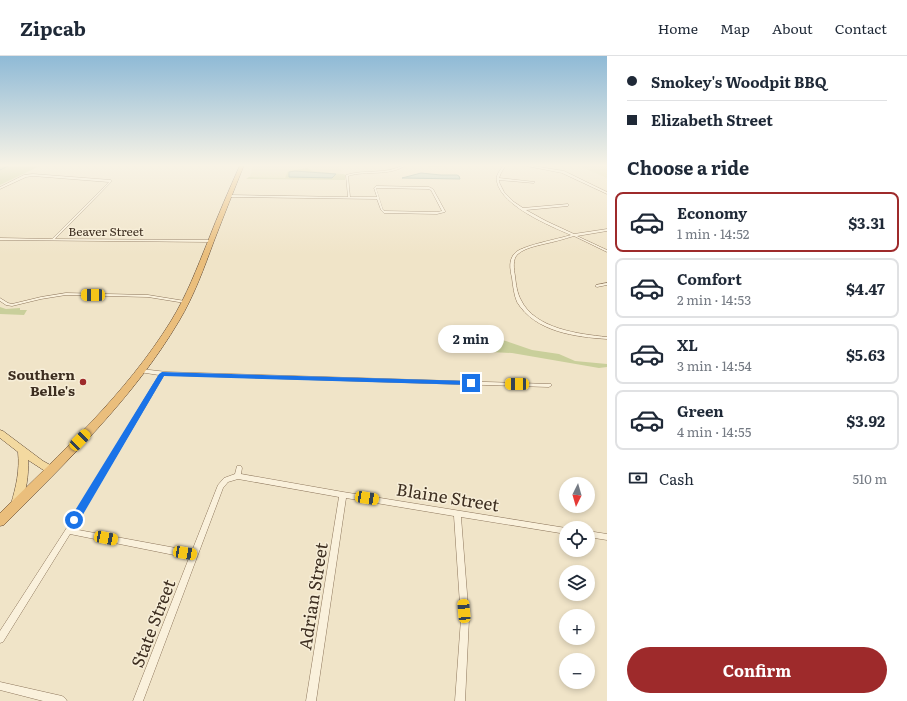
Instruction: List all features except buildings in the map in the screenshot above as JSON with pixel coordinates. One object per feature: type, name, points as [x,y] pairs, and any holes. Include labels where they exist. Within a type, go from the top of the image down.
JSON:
[{"type":"highway","points":[[0,521],[101,418],[141,371],[166,336],[185,302],[229,196]]},
{"type":"main road","points":[[1,434],[51,470]]},
{"type":"main road","points":[[16,504],[23,482],[25,464],[22,450]]},
{"type":"street","points":[[52,240],[97,195]]},
{"type":"street","points":[[377,195],[384,212],[437,213],[444,211],[435,195]]},
{"type":"street","points":[[506,195],[522,209],[607,251]]},
{"type":"street","points":[[229,196],[378,198]]},
{"type":"street","points":[[522,209],[568,205]]},
{"type":"street","points":[[607,230],[575,235],[537,245],[520,251],[513,258],[512,262],[517,296],[523,308],[539,321],[555,328],[582,336],[607,338]]},
{"type":"street","name":"Beaver Street","points":[[0,239],[211,241]]},
{"type":"street","points":[[531,242],[537,245]]},
{"type":"street","points":[[597,286],[607,284]]},
{"type":"street","points":[[0,299],[7,304],[18,305],[40,298],[66,294],[148,296],[185,302]]},
{"type":"street","points":[[141,371],[162,374],[549,385]]},
{"type":"street","points":[[0,639],[68,531],[162,374]]},
{"type":"street","name":"Blaine Street","points":[[238,472],[343,495],[559,530]]},
{"type":"street","name":"State Street","points":[[138,701],[220,487],[226,480],[238,472]]},
{"type":"street","name":"Adrian Street","points":[[311,701],[343,495]]},
{"type":"street","points":[[457,514],[465,619],[460,701]]},
{"type":"street","points":[[68,531],[193,555]]},
{"type":"street","points":[[595,535],[607,537]]},
{"type":"street","points":[[0,686],[62,701]]},
{"type":"green space","points":[[0,307],[6,309],[20,308],[20,310],[27,310],[24,315],[0,314]]},
{"type":"green space","points":[[475,335],[506,341],[532,350],[559,354],[575,361],[607,364],[607,367],[599,368],[512,353],[471,351],[467,346]]},
{"type":"place","name":"Southern Belle's","points":[[83,382]]},
{"type":"route","points":[[74,520],[162,374],[471,383]]}]
